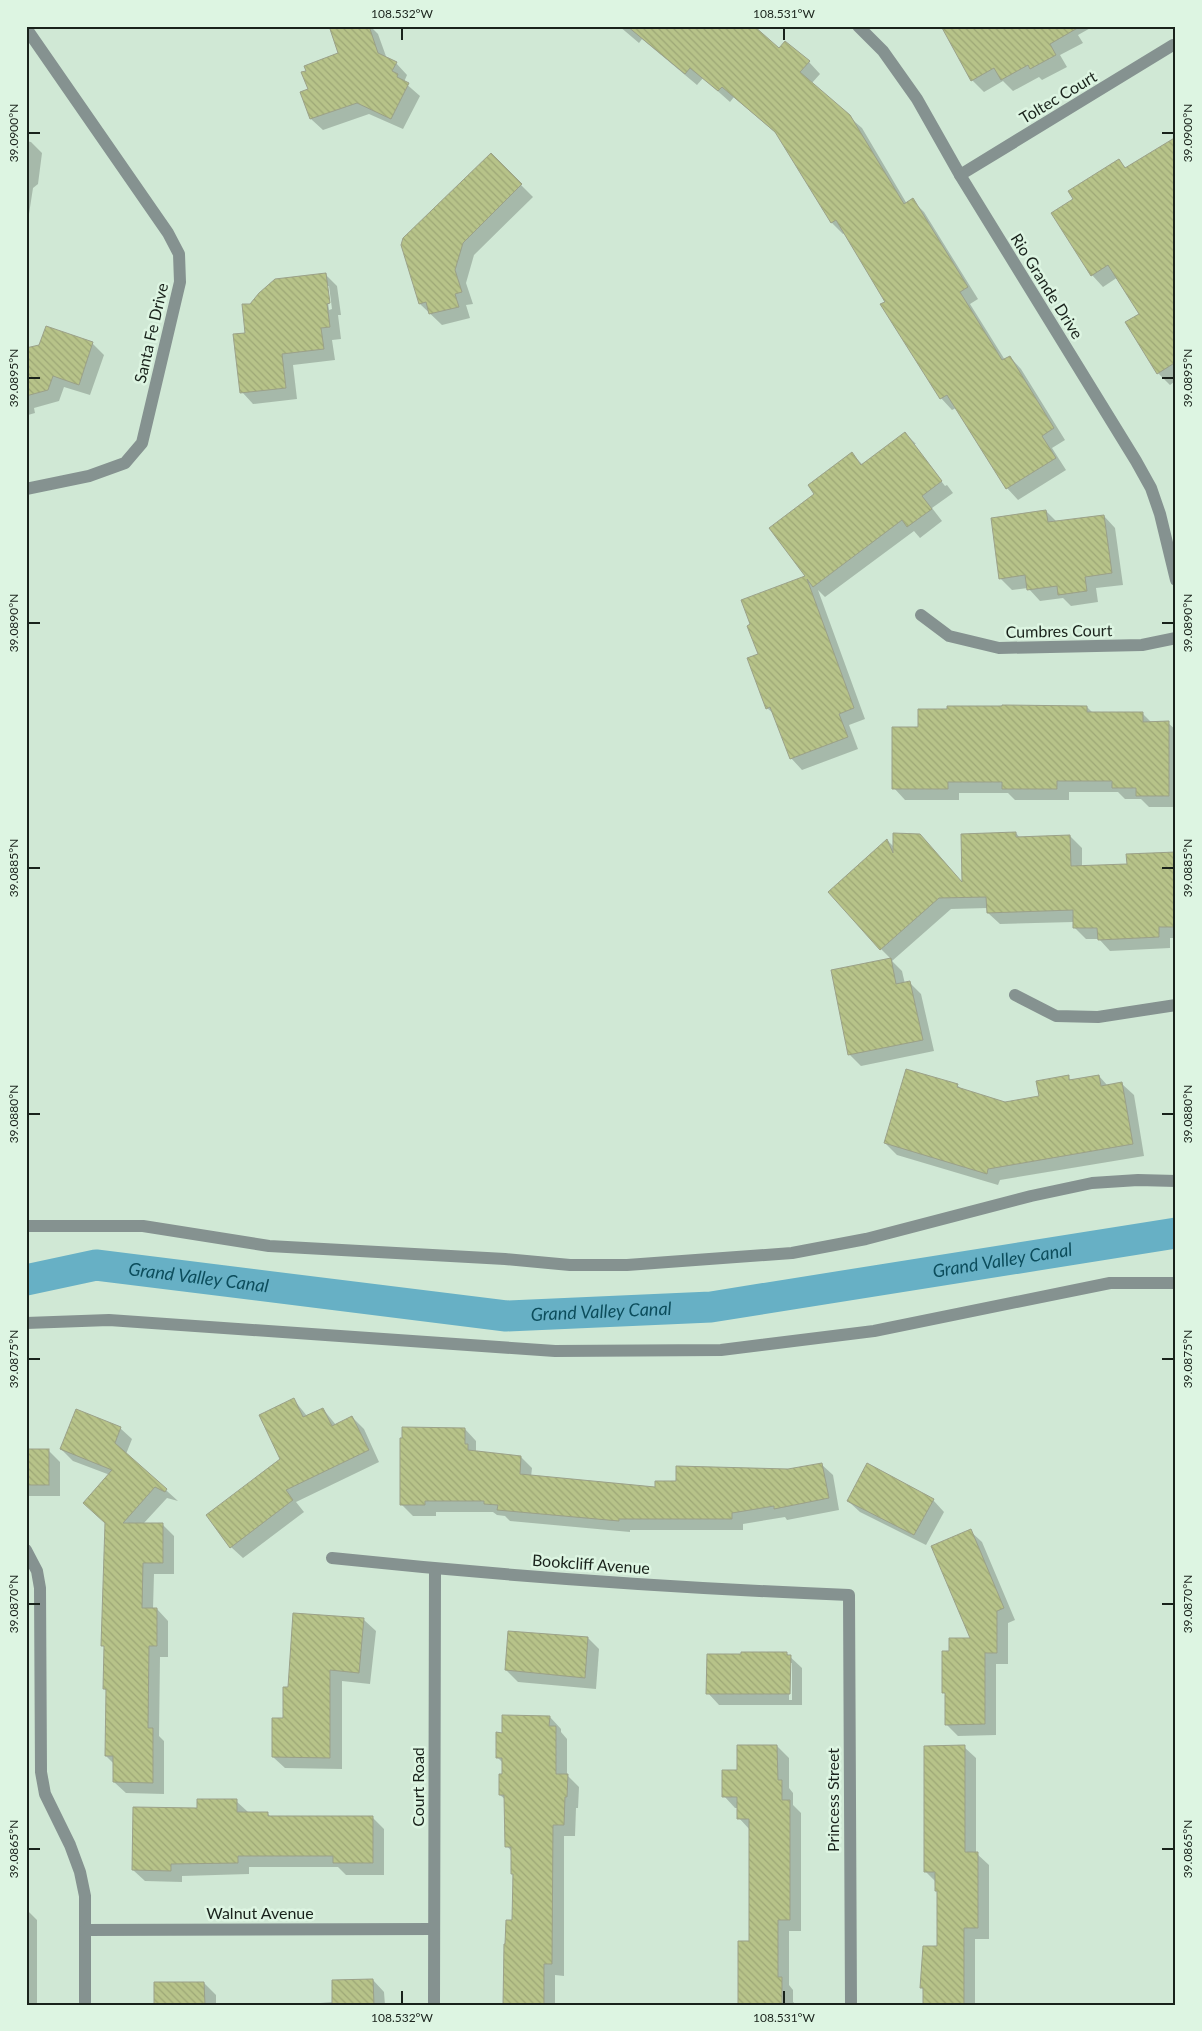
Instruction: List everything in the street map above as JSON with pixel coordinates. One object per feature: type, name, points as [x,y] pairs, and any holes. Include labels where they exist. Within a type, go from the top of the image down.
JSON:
[{"type":"street","name":"Rio Grande Drive","points":[[858,26],[883,51],[917,99],[960,175],[1151,488],[1160,514],[1176,580]]},
{"type":"street","name":"Santa Fe Drive","points":[[26,28],[168,233],[179,254],[180,282],[142,443],[125,463],[89,476],[26,489]]},
{"type":"street","name":"Toltec Court","points":[[960,175],[1173,46]]},
{"type":"street","name":"Cumbres Court","points":[[921,615],[949,636],[999,648],[1142,645],[1176,638]]},
{"type":"street","points":[[1015,995],[1056,1016],[1098,1017],[1176,1005]]},
{"type":"street","points":[[26,1226],[143,1226],[269,1246],[627,1266],[792,1253],[866,1238],[1032,1196],[1092,1183],[1138,1180],[1176,1181]]},
{"type":"street","points":[[26,1323],[109,1320],[555,1351],[720,1350],[874,1331],[1110,1283],[1176,1283]]},
{"type":"street","points":[[26,1550],[38,1571],[40,1588],[41,1772],[45,1794],[70,1845],[80,1872],[85,1896],[85,2005]]},
{"type":"street","name":"Bookcliff Avenue","points":[[332,1558],[435,1569],[743,1591],[849,1595]]},
{"type":"street","name":"Court Road","points":[[434,2005],[435,1569]]},
{"type":"street","name":"Princess Street","points":[[849,1595],[850,2005]]},
{"type":"street","name":"Walnut Avenue","points":[[85,1930],[434,1929]]},
{"type":"building","points":[[329,26],[369,26],[378,53],[397,62],[392,71],[398,74],[397,77],[409,83],[391,119],[357,103],[310,119],[300,92],[308,89],[301,72],[306,71],[304,66],[338,53]]},
{"type":"building","points":[[627,26],[754,26],[779,48],[785,41],[810,61],[800,72],[850,115],[904,204],[913,198],[968,287],[960,292],[1002,360],[1010,356],[1054,428],[1042,436],[1056,458],[1006,489],[947,395],[940,399],[880,304],[885,302],[836,220],[831,223],[775,132],[722,87],[718,91],[690,68],[685,74]]},
{"type":"building","points":[[941,26],[1081,26],[1050,44],[1056,55],[1030,69],[1028,65],[1001,80],[994,68],[971,81]]},
{"type":"building","points":[[1176,137],[1176,362],[1157,374],[1125,322],[1139,314],[1108,265],[1091,276],[1051,213],[1073,199],[1068,191],[1119,159],[1125,168]]},
{"type":"building","points":[[491,153],[522,184],[463,243],[455,270],[462,292],[455,294],[459,307],[429,314],[426,302],[419,304],[401,245],[403,238]]},
{"type":"building","points":[[326,273],[330,303],[327,304],[330,327],[321,328],[324,349],[282,354],[286,388],[240,393],[233,334],[245,333],[242,304],[250,304],[275,279]]},
{"type":"building","points":[[46,326],[93,342],[79,385],[53,376],[48,390],[26,396],[26,348],[39,345]]},
{"type":"building","points":[[905,432],[942,481],[922,496],[932,509],[907,527],[902,520],[813,587],[807,579],[854,708],[839,714],[848,737],[790,759],[770,707],[766,709],[747,658],[758,654],[747,626],[750,624],[741,600],[805,576],[769,528],[814,494],[808,485],[852,452],[861,465]]},
{"type":"building","points":[[1046,510],[1048,522],[1104,515],[1112,573],[1085,577],[1087,591],[1058,595],[1057,586],[1027,590],[1025,575],[999,579],[991,518]]},
{"type":"building","points":[[947,706],[1087,706],[1087,712],[1143,712],[1143,722],[1169,721],[1169,796],[1136,796],[1136,788],[1112,788],[1112,781],[1057,781],[1057,789],[1002,789],[1002,782],[948,782],[948,789],[892,789],[892,727],[918,727],[918,709],[947,709]]},
{"type":"building","points":[[1016,832],[1016,837],[1070,835],[1071,866],[1127,864],[1126,854],[1176,852],[1176,927],[1159,927],[1159,937],[1098,940],[1097,928],[1073,928],[1073,910],[987,913],[986,897],[939,898],[880,950],[828,892],[887,839],[893,853],[893,833],[920,834],[962,882],[961,834]]},
{"type":"building","points":[[891,958],[896,984],[910,981],[923,1040],[848,1055],[831,970]]},
{"type":"building","points":[[906,1069],[958,1084],[957,1087],[1005,1102],[1039,1096],[1036,1081],[1069,1075],[1069,1080],[1099,1075],[1101,1086],[1122,1082],[1133,1144],[988,1169],[987,1174],[884,1143]]},
{"type":"building","points":[[294,1398],[303,1417],[323,1408],[332,1426],[352,1416],[369,1450],[286,1490],[293,1500],[230,1548],[206,1515],[280,1459],[259,1415]]},
{"type":"building","points":[[76,1409],[121,1427],[115,1443],[167,1489],[165,1492],[155,1487],[123,1523],[163,1523],[163,1563],[143,1563],[142,1608],[157,1608],[157,1646],[149,1646],[148,1728],[153,1728],[153,1783],[113,1782],[113,1756],[105,1756],[106,1689],[103,1689],[104,1646],[101,1646],[105,1523],[83,1503],[112,1470],[60,1449]]},
{"type":"building","points":[[402,1427],[465,1428],[465,1444],[468,1444],[468,1450],[521,1456],[520,1474],[655,1487],[655,1481],[676,1481],[676,1466],[788,1469],[822,1463],[829,1498],[774,1509],[774,1506],[732,1513],[732,1519],[619,1519],[619,1521],[497,1510],[498,1505],[484,1504],[484,1501],[425,1501],[425,1505],[400,1505],[400,1438],[402,1438]]},
{"type":"building","points":[[26,1449],[49,1449],[49,1485],[26,1485]]},
{"type":"building","points":[[867,1463],[934,1499],[914,1535],[847,1501]]},
{"type":"building","points":[[971,1529],[1004,1608],[997,1611],[997,1653],[985,1653],[985,1724],[945,1725],[945,1693],[942,1693],[942,1651],[949,1651],[949,1638],[970,1638],[931,1546]]},
{"type":"building","points":[[293,1613],[364,1618],[359,1673],[330,1670],[330,1758],[272,1757],[272,1718],[283,1718],[283,1687],[288,1687]]},
{"type":"building","points":[[508,1631],[588,1637],[585,1678],[505,1670]]},
{"type":"building","points":[[741,1652],[787,1652],[787,1655],[791,1655],[790,1694],[706,1694],[707,1654],[741,1654]]},
{"type":"building","points":[[502,1715],[550,1716],[549,1726],[556,1726],[556,1774],[568,1774],[564,1825],[553,1825],[552,1964],[544,1964],[544,2005],[503,2005],[504,1944],[506,1920],[512,1920],[513,1874],[511,1874],[511,1847],[505,1847],[504,1795],[499,1795],[499,1774],[502,1774],[502,1758],[496,1758],[496,1732],[502,1733]]},
{"type":"building","points":[[737,1745],[777,1745],[778,1780],[782,1780],[782,1800],[790,1800],[790,1920],[778,1920],[778,1977],[782,1977],[782,2005],[738,2005],[738,1941],[749,1941],[749,1819],[737,1819],[737,1797],[722,1797],[722,1770],[737,1770]]},
{"type":"building","points":[[965,1745],[965,1852],[978,1852],[978,1928],[964,1928],[964,2005],[923,2005],[923,1988],[920,1988],[923,1946],[937,1946],[935,1872],[924,1872],[924,1746]]},
{"type":"building","points":[[197,1799],[237,1799],[237,1812],[268,1812],[268,1816],[373,1816],[373,1863],[333,1863],[333,1856],[238,1856],[238,1863],[171,1864],[171,1871],[132,1870],[133,1807],[197,1808]]},
{"type":"building","points":[[373,1979],[374,2005],[332,2005],[332,1980]]},
{"type":"building","points":[[154,1982],[204,1982],[205,2005],[154,2005]]},
{"type":"waterway","name":"Grand Valley Canal","points":[[26,1280],[96,1265],[506,1316],[711,1307],[1176,1233]]}]
